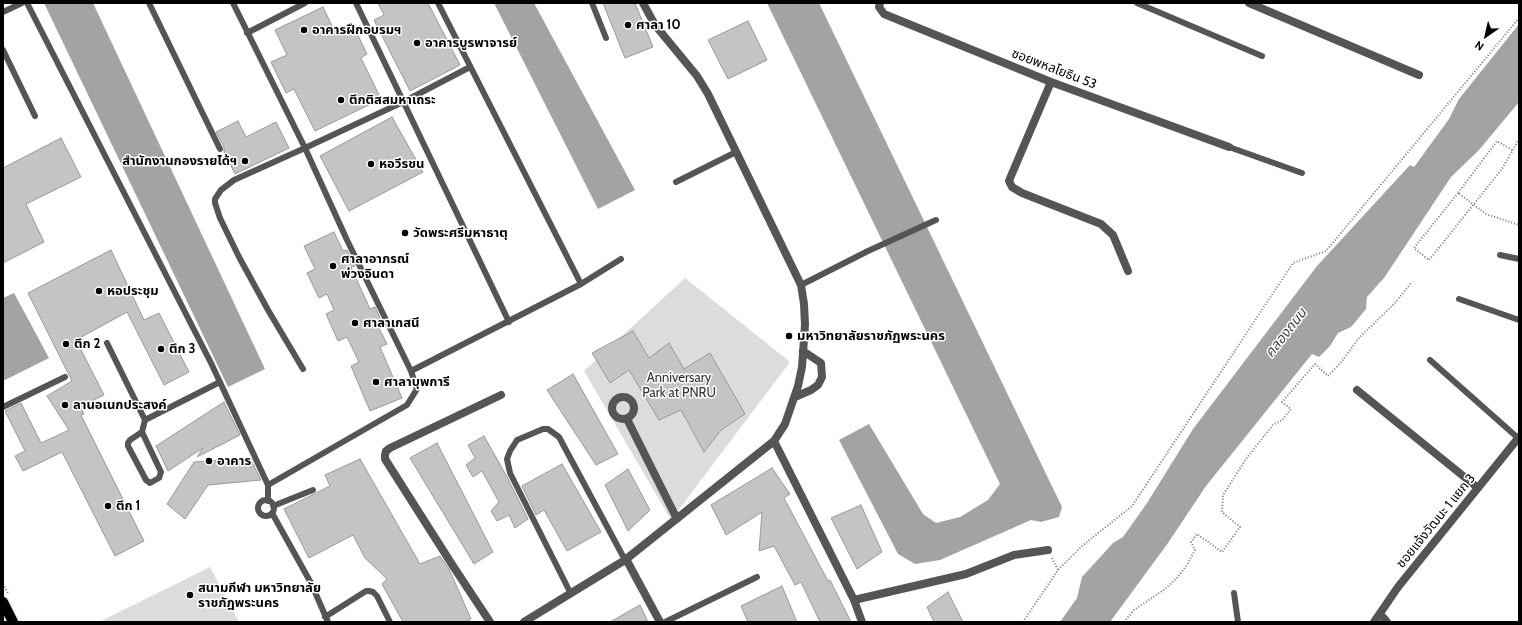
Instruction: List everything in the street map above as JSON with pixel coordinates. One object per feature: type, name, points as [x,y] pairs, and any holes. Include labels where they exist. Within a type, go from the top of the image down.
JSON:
[{"type":"main road","points":[[3,602],[13,622]]},
{"type":"street","points":[[524,622],[626,560],[774,441],[785,424],[795,396],[802,367],[805,325],[801,285],[708,94],[697,76],[660,31],[643,3]]},
{"type":"street","name":"ซอยพหลโยธิน 53","points":[[880,3],[879,7],[884,14],[1051,82],[1229,147]]},
{"type":"street","points":[[1249,3],[1419,75]]},
{"type":"street","points":[[1051,82],[1009,181],[1012,187],[1035,198],[1102,224],[1113,235],[1128,271]]},
{"type":"street","points":[[795,396],[818,385],[822,377],[823,371],[821,363],[803,351]]},
{"type":"street","points":[[1357,390],[1478,488]]},
{"type":"street","points":[[490,622],[453,566],[386,459],[385,455],[386,451],[390,448],[501,395]]},
{"type":"street","points":[[627,419],[678,519]]},
{"type":"street","name":"ซอยแจ้งวัฒนะ 1 แยก 3","points":[[1374,622],[1398,587],[1519,438]]},
{"type":"street","points":[[774,441],[854,600],[862,622]]},
{"type":"street","points":[[854,600],[966,574],[1014,554],[1048,550]]},
{"type":"street","points":[[626,560],[660,622]]},
{"type":"street","points":[[1380,614],[1388,622]]},
{"type":"lane","points":[[3,12],[22,3]]},
{"type":"lane","points":[[27,3],[220,382],[268,485],[268,501],[273,506]]},
{"type":"lane","points":[[149,3],[220,149]]},
{"type":"lane","points":[[233,3],[411,371],[417,389],[406,405],[268,485]]},
{"type":"lane","points":[[247,33],[305,3]]},
{"type":"lane","points":[[356,3],[509,322]]},
{"type":"lane","points":[[438,3],[581,284]]},
{"type":"lane","points":[[592,3],[606,38]]},
{"type":"lane","points":[[1137,3],[1262,56]]},
{"type":"lane","points":[[3,50],[35,116]]},
{"type":"lane","points":[[303,369],[268,310],[243,263],[220,218],[215,199],[221,190],[234,180],[403,102],[470,66]]},
{"type":"lane","points":[[1229,147],[1302,174]]},
{"type":"lane","points":[[676,182],[736,152]]},
{"type":"lane","points":[[801,285],[868,251],[936,220]]},
{"type":"lane","points":[[1500,254],[1519,259]]},
{"type":"lane","points":[[411,371],[581,284],[621,259]]},
{"type":"lane","points":[[1459,299],[1519,320]]},
{"type":"lane","points":[[107,343],[145,420],[142,432],[161,472],[159,478],[150,483],[146,480],[128,446],[130,440],[142,432]]},
{"type":"lane","points":[[1430,360],[1519,438]]},
{"type":"lane","points":[[3,407],[65,377]]},
{"type":"lane","points":[[145,420],[220,382]]},
{"type":"lane","points":[[571,594],[510,473],[507,459],[517,440],[544,429],[548,429],[560,437],[626,560]]},
{"type":"lane","points":[[273,506],[313,490]]},
{"type":"lane","points":[[268,501],[261,502],[259,511],[265,516],[272,513]]},
{"type":"lane","points":[[273,506],[272,513],[311,583],[326,619],[366,591],[370,591],[376,594],[390,622]]},
{"type":"lane","points":[[665,622],[757,577]]},
{"type":"lane","points":[[1234,593],[1238,622]]},
{"type":"path","points":[[1023,622],[1058,570],[1082,546],[1132,506],[1294,263],[1326,251],[1519,18]]},
{"type":"path","points":[[1512,150],[1498,141],[1414,248],[1429,260],[1502,169],[1519,139]]},
{"type":"path","points":[[1458,193],[1486,214],[1519,225]]},
{"type":"path","points":[[1124,622],[1134,610],[1165,589],[1177,578],[1187,565],[1195,550],[1191,542],[1197,534],[1222,552],[1240,527],[1222,512],[1223,495],[1246,459],[1274,425],[1282,420],[1291,409],[1282,402],[1315,364],[1328,376],[1342,361],[1358,338],[1395,304],[1412,282]]},
{"type":"path","points":[[1048,550],[1058,570]]},
{"type":"green space","name":"Anniversary Park at PNRU","points":[[685,278],[790,362],[671,520],[584,371]]},
{"type":"green space","name":"สนามกีฬา มหาวิทยาลัย ราชภัฎพระนคร","points":[[210,567],[239,622],[99,622]]},
{"type":"water","points":[[44,3],[93,3],[265,369],[228,387]]},
{"type":"water","points":[[494,3],[534,3],[635,190],[598,209]]},
{"type":"water","points":[[767,3],[819,3],[1062,507],[1059,517],[1041,522],[1031,520],[940,560],[915,564],[898,554],[839,440],[869,424],[923,514],[936,523],[960,517],[988,500],[1000,484]]},
{"type":"water","name":"คลองถนน","points":[[1519,24],[1519,102],[1479,150],[1451,177],[1384,278],[1367,297],[1366,309],[1351,327],[1338,333],[1330,346],[1319,357],[1312,354],[1206,486],[1168,543],[1110,622],[1060,622],[1077,598],[1082,577],[1113,543],[1123,537],[1147,503],[1193,429],[1317,266],[1410,165],[1414,167],[1449,119],[1459,99]]},
{"type":"water","points":[[14,293],[49,358],[3,381],[3,298]]},
{"type":"building","name":"อาคารบูรพาจารย์","points":[[378,3],[428,3],[460,65],[410,91],[374,20],[384,15]]},
{"type":"building","name":"ศาลา 10","points":[[603,3],[635,3],[653,47],[625,58]]},
{"type":"building","points":[[323,7],[335,32],[352,23],[367,54],[361,58],[381,99],[315,131],[294,89],[286,93],[271,62],[287,55],[275,30]]},
{"type":"building","points":[[748,21],[767,60],[728,79],[708,40]]},
{"type":"building","name":"หอวีรชน","points":[[392,117],[423,172],[349,211],[320,156]]},
{"type":"building","name":"สำนักงานกองรายได้ฯ","points":[[238,121],[246,137],[276,122],[289,148],[235,174],[216,132]]},
{"type":"building","points":[[61,138],[81,177],[26,204],[44,242],[3,263],[3,168]]},
{"type":"building","points":[[334,232],[343,251],[347,250],[355,266],[351,267],[370,309],[375,307],[382,322],[377,324],[387,344],[380,347],[402,398],[370,411],[351,366],[359,362],[347,337],[338,341],[326,314],[334,310],[327,294],[319,298],[307,273],[315,269],[304,246]]},
{"type":"building","points":[[111,250],[144,320],[159,313],[189,372],[164,385],[127,312],[76,340],[104,395],[80,407],[84,414],[81,415],[144,541],[115,556],[62,452],[23,471],[15,456],[25,451],[5,411],[21,403],[41,443],[69,430],[47,396],[72,381],[28,293]]},
{"type":"building","points":[[633,331],[649,358],[669,343],[684,369],[710,353],[745,414],[721,430],[704,452],[681,410],[659,420],[629,370],[610,383],[592,353]]},
{"type":"building","points":[[573,374],[618,454],[596,465],[547,390]]},
{"type":"building","points":[[224,402],[240,435],[197,457],[203,448],[168,471],[156,446]]},
{"type":"building","points":[[484,436],[528,519],[515,528],[509,515],[497,521],[491,511],[499,502],[482,471],[473,477],[466,465],[475,458],[468,445]]},
{"type":"building","points":[[437,443],[493,552],[474,564],[410,458]]},
{"type":"building","points":[[250,458],[261,480],[208,485],[185,519],[167,504],[194,462]]},
{"type":"building","points":[[360,459],[420,564],[440,556],[449,569],[471,619],[466,622],[403,622],[382,584],[387,579],[365,558],[353,535],[309,558],[284,509],[330,486],[325,475]]},
{"type":"building","points":[[562,464],[601,532],[567,551],[544,510],[536,515],[522,486]]},
{"type":"building","points":[[772,468],[790,494],[784,498],[828,581],[830,580],[851,622],[820,622],[801,582],[795,585],[774,546],[759,551],[762,512],[726,535],[711,505]]},
{"type":"building","points":[[628,469],[650,510],[628,531],[605,485]]},
{"type":"building","points":[[861,505],[882,552],[857,569],[831,518]]},
{"type":"building","points":[[782,586],[797,622],[748,622],[741,606]]},
{"type":"building","points":[[948,592],[963,622],[934,622],[927,607]]},
{"type":"building","points":[[640,605],[648,622],[610,622]]},
{"type":"place","name":"ศาลา 10","points":[[628,25]]},
{"type":"place","name":"อาคารฝึกอบรมฯ","points":[[304,30]]},
{"type":"place","name":"อาคารบูรพาจารย์","points":[[417,43]]},
{"type":"place","name":"ตึกติสสมหาเถระ","points":[[341,100]]},
{"type":"place","name":"สำนักงานกองรายได้ฯ","points":[[245,161]]},
{"type":"place","name":"หอวีรชน","points":[[371,164]]},
{"type":"place","name":"วัดพระศรีมหาธาตุ","points":[[405,233]]},
{"type":"place","name":"ศาลาอาภรณ์ พ่วงจินดา","points":[[333,266]]},
{"type":"place","name":"หอประชุม","points":[[99,291]]},
{"type":"place","name":"ศาลาเกสนี","points":[[355,323]]},
{"type":"place","name":"มหาวิทยาลัยราชภัฏพระนคร","points":[[789,336]]},
{"type":"place","name":"ตึก 2","points":[[66,344]]},
{"type":"place","name":"ตึก 3","points":[[161,349]]},
{"type":"place","name":"ศาลาบุพการี","points":[[376,382]]},
{"type":"place","name":"ลานอเนกประสงค์","points":[[65,405]]},
{"type":"place","name":"อาคาร","points":[[209,461]]},
{"type":"place","name":"ตึก 1","points":[[108,506]]},
{"type":"place","name":"สนามกีฬา มหาวิทยาลัย ราชภัฎพระนคร","points":[[190,595]]}]
